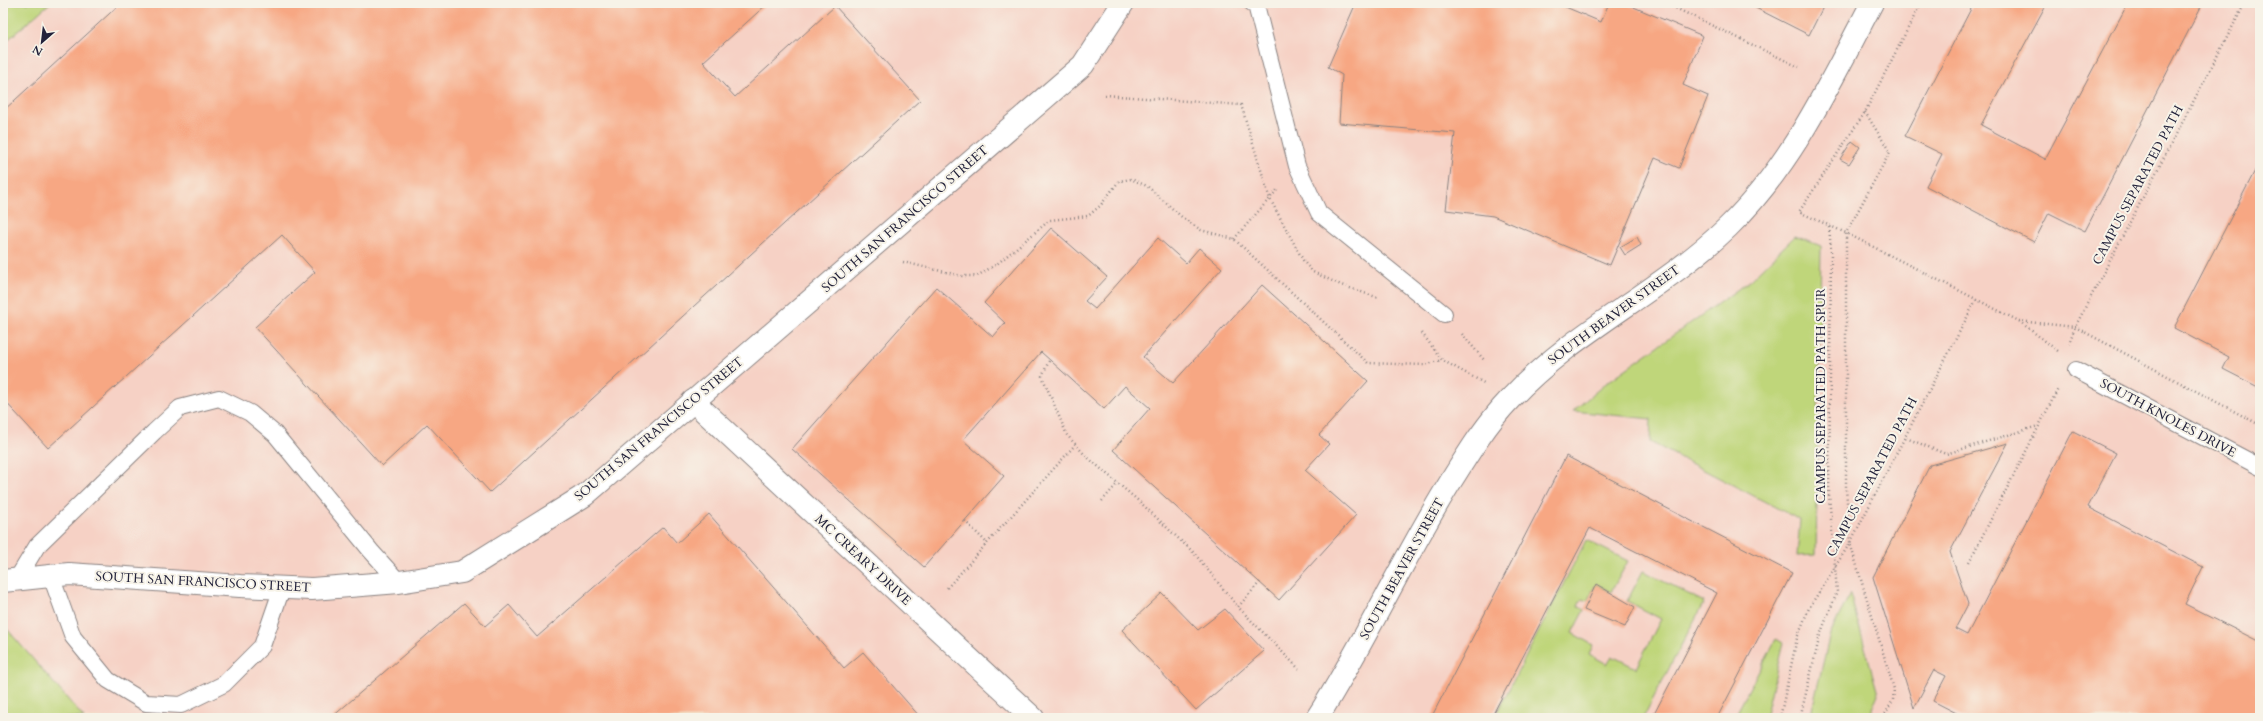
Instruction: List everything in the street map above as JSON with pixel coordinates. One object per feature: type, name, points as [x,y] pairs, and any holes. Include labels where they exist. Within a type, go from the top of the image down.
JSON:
[{"type":"street","name":"SOUTH SAN FRANCISCO STREET","points":[[10,580],[69,574],[312,589],[399,582],[462,572],[585,495],[1083,65],[1123,3]]},
{"type":"street","name":"SOUTH BEAVER STREET","points":[[1317,718],[1346,673],[1405,559],[1433,509],[1490,422],[1541,368],[1576,340],[1683,265],[1728,227],[1766,184],[1804,130],[1872,3]]},
{"type":"street","name":"MC CREARY DRIVE","points":[[693,401],[1033,718]]},
{"type":"lane","points":[[1255,4],[1297,166],[1319,213],[1444,314]]},
{"type":"lane","name":"SOUTH KNOLES DRIVE","points":[[2076,370],[2260,467]]},
{"type":"lane","points":[[10,580],[37,546],[180,408],[219,398],[250,412],[275,434],[371,551],[399,582]]},
{"type":"lane","points":[[51,576],[73,637],[108,680],[146,703],[181,705],[224,684],[262,646],[282,588]]},
{"type":"path","points":[[1665,3],[1799,67]]},
{"type":"path","points":[[1921,3],[1865,112],[1799,212],[1846,233],[2019,321],[2065,357],[2076,370]]},
{"type":"path","name":"CAMPUS SEPARATED PATH","points":[[2075,327],[2245,3]]},
{"type":"path","points":[[1105,95],[1241,105]]},
{"type":"path","points":[[1865,112],[1890,152],[1846,233],[1846,488],[1850,543],[1894,689],[1893,700],[1883,718]]},
{"type":"path","points":[[1234,239],[1297,166]]},
{"type":"path","points":[[903,262],[962,276],[976,276],[997,264],[1050,220],[1088,216],[1100,206],[1119,180],[1131,178],[1147,186],[1183,218],[1201,230],[1234,239],[1368,362],[1424,365],[1442,360]]},
{"type":"path","name":"CAMPUS SEPARATED PATH SPUR","points":[[1828,225],[1831,249],[1829,494],[1835,566]]},
{"type":"path","name":"CAMPUS SEPARATED PATH","points":[[1800,718],[1820,635],[1837,592],[1835,566],[1850,543],[1906,438],[1976,300]]},
{"type":"path","points":[[1444,314],[1485,361]]},
{"type":"path","points":[[2019,321],[2075,327],[2260,425]]},
{"type":"path","points":[[1050,362],[1042,376],[1067,435],[1075,445],[1194,553],[1238,607],[1299,669]]},
{"type":"path","points":[[1969,562],[2059,384]]},
{"type":"path","points":[[1906,438],[1946,454],[2038,426]]},
{"type":"path","points":[[947,588],[1075,445]]},
{"type":"path","points":[[1102,502],[1118,483]]},
{"type":"path","points":[[965,521],[987,543]]},
{"type":"path","points":[[1780,718],[1797,638],[1809,608],[1835,566]]},
{"type":"path","points":[[1238,607],[1260,582]]},
{"type":"shaded area","points":[[3,3],[2260,3],[2260,718],[3,718]]},
{"type":"green space","points":[[3,3],[50,3],[3,44]]},
{"type":"green space","points":[[1795,236],[1821,246],[1816,555],[1797,556],[1800,520],[1650,442],[1651,419],[1573,411],[1605,384],[1748,282]]},
{"type":"green space","points":[[1586,540],[1628,561],[1611,592],[1596,584],[1587,601],[1582,599],[1578,606],[1584,610],[1572,633],[1593,645],[1589,654],[1607,664],[1612,656],[1636,668],[1661,619],[1627,601],[1643,571],[1704,602],[1643,718],[1494,718]]},
{"type":"green space","points":[[1850,594],[1878,694],[1868,718],[1854,713],[1851,718],[1810,718],[1830,634]]},
{"type":"green space","points":[[7,629],[84,718],[3,718],[3,633]]},
{"type":"green space","points":[[1776,639],[1783,643],[1765,718],[1758,715],[1757,718],[1734,718]]},
{"type":"building","points":[[121,3],[768,3],[703,62],[735,97],[835,6],[920,100],[490,492],[427,424],[382,466],[255,327],[315,272],[282,235],[48,448],[3,399],[3,111]]},
{"type":"building","points":[[1356,3],[1556,3],[1601,22],[1609,3],[1624,3],[1703,36],[1683,85],[1708,96],[1679,168],[1655,158],[1610,265],[1493,216],[1446,210],[1455,133],[1339,123],[1342,75],[1328,67]]},
{"type":"building","points":[[1746,3],[1825,3],[1809,35]]},
{"type":"building","points":[[1974,3],[2047,3],[1981,125],[2045,159],[2128,3],[2203,3],[2085,231],[2049,213],[2034,242],[1926,186],[1942,154],[1905,136]]},
{"type":"building","points":[[1852,141],[1860,147],[1849,164],[1840,159]]},
{"type":"building","points":[[2260,161],[2260,388],[2223,369],[2229,357],[2174,328]]},
{"type":"building","points":[[1051,228],[1107,277],[1085,301],[1095,309],[1158,238],[1186,263],[1199,248],[1222,268],[1143,357],[1173,383],[1262,285],[1368,381],[1319,435],[1329,444],[1305,470],[1356,515],[1279,600],[1113,450],[1150,408],[1125,386],[1104,409],[1041,352],[963,440],[1004,476],[924,567],[792,449],[936,287],[993,337],[1005,323],[984,303]]},
{"type":"building","points":[[1637,237],[1641,245],[1625,255],[1620,247]]},
{"type":"building","points":[[2073,431],[2116,453],[2088,507],[2203,567],[2185,604],[2260,642],[2260,718],[1966,718],[1933,701],[1946,676],[1934,670],[1914,708],[1873,577],[1930,465],[2008,443],[1950,552],[1968,604],[1955,629],[1967,635]]},
{"type":"building","points":[[1566,456],[1792,573],[1717,718],[1652,718],[1717,593],[1590,528],[1491,718],[1431,718]]},
{"type":"building","points":[[709,514],[844,668],[863,652],[921,718],[331,718],[464,603],[485,626],[509,605],[537,637],[663,527],[677,543]]},
{"type":"building","points":[[1596,584],[1635,607],[1625,627],[1584,610]]},
{"type":"building","points":[[1162,593],[1198,630],[1225,609],[1264,651],[1196,710],[1122,630]]}]
